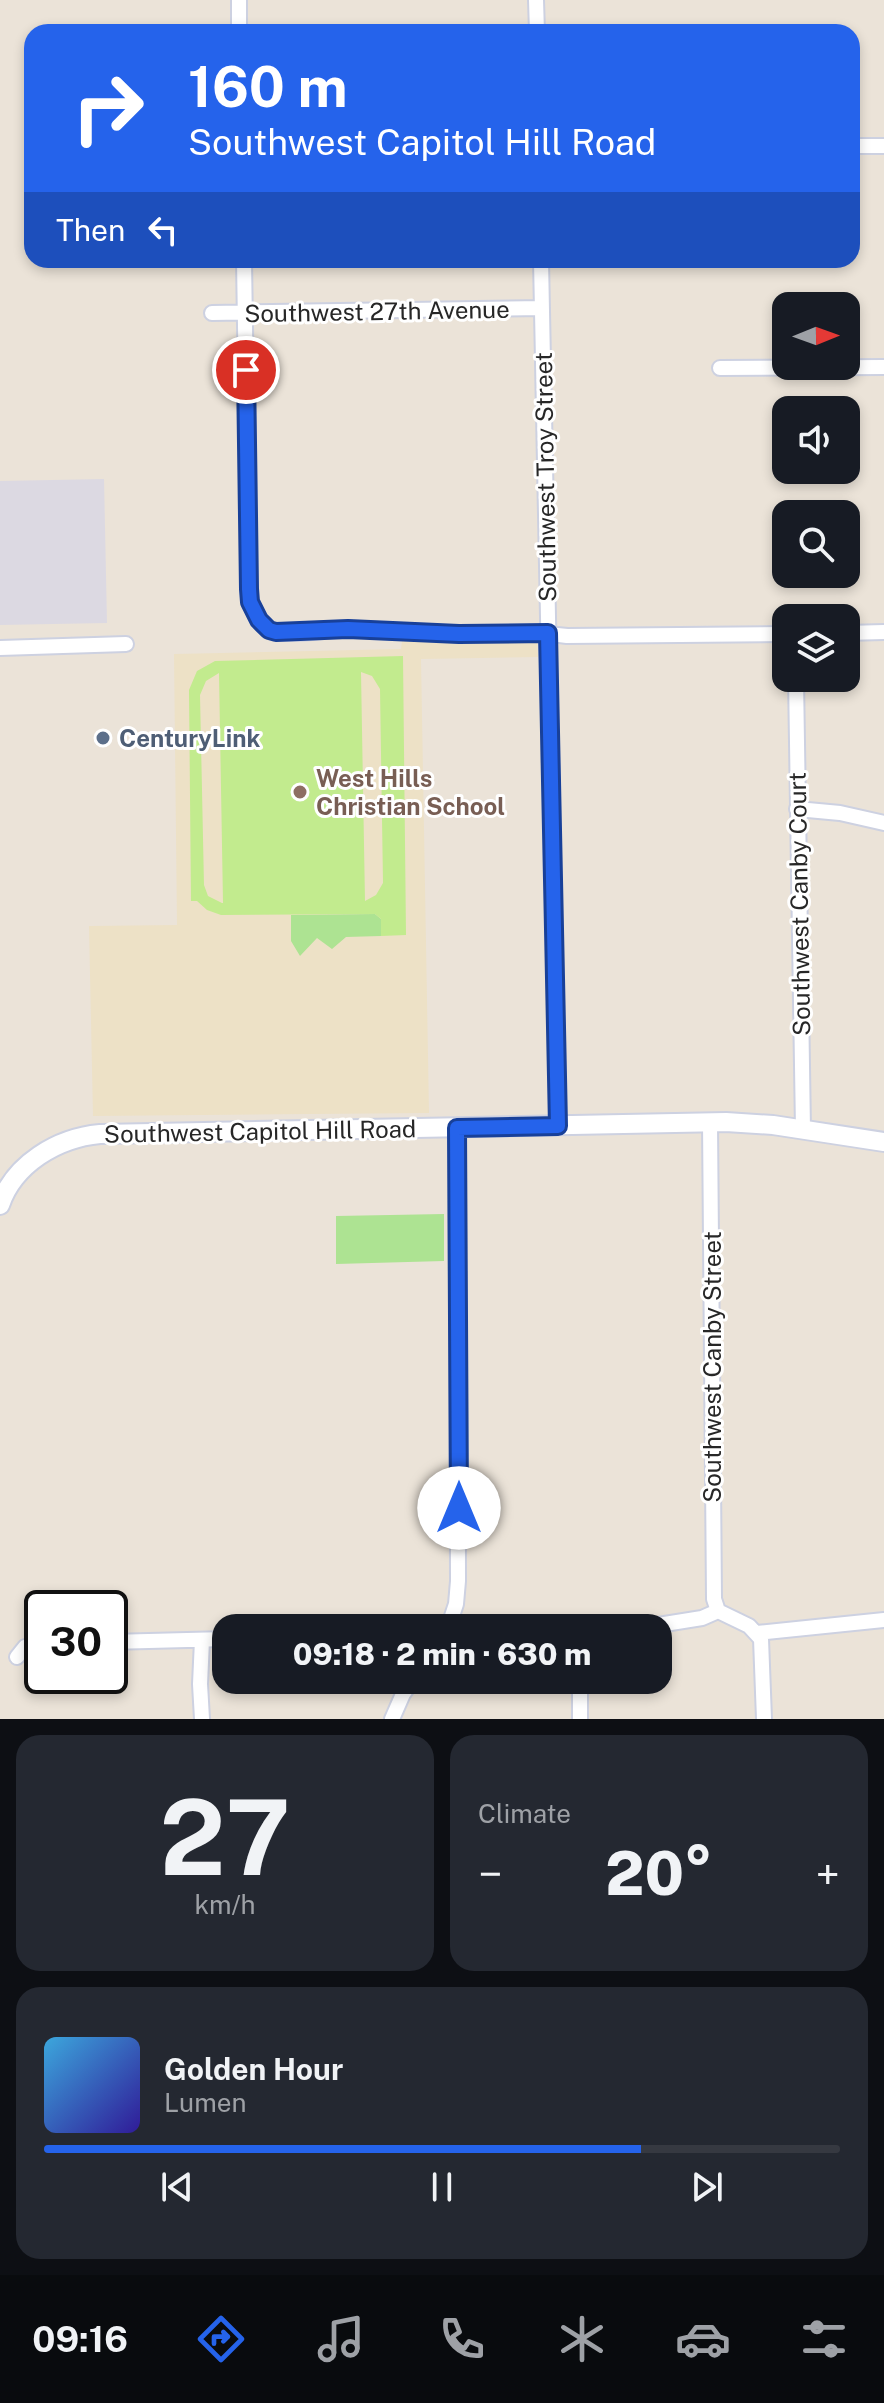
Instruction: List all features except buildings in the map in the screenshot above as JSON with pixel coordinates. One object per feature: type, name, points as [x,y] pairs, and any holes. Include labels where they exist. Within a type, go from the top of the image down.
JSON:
[{"type":"street","points":[[239,0],[239,24]]},
{"type":"street","points":[[536,0],[537,24]]},
{"type":"street","points":[[860,146],[884,146]]},
{"type":"street","points":[[244,268],[249,589],[254,611],[264,626],[276,632],[348,629],[567,636],[772,634]]},
{"type":"street","name":"Southwest Troy Street","points":[[541,268],[558,1126]]},
{"type":"street","name":"Southwest 27th Avenue","points":[[212,313],[542,308]]},
{"type":"street","points":[[720,368],[884,367]]},
{"type":"street","points":[[860,633],[884,632]]},
{"type":"street","points":[[0,648],[126,644]]},
{"type":"street","name":"Southwest Canby Court","points":[[796,692],[803,1130]]},
{"type":"street","points":[[797,809],[840,813],[884,823]]},
{"type":"street","name":"Southwest Capitol Hill Road","points":[[0,1205],[7,1187],[22,1169],[51,1149],[91,1135],[710,1122],[757,1123],[884,1142]]},
{"type":"street","name":"Southwest Canby Street","points":[[710,1122],[714,1599],[718,1611]]},
{"type":"street","points":[[453,1614],[458,1581],[457,1128]]},
{"type":"street","points":[[672,1623],[702,1618],[718,1611],[745,1623],[757,1633],[762,1646],[764,1719]]},
{"type":"street","points":[[757,1633],[884,1620]]},
{"type":"street","points":[[202,1640],[202,1719]]},
{"type":"street","points":[[128,1642],[212,1640]]},
{"type":"street","points":[[17,1657],[24,1648]]},
{"type":"street","points":[[392,1719],[403,1694]]},
{"type":"street","points":[[580,1694],[580,1719]]},
{"type":"shaded area","points":[[104,479],[107,623],[0,625],[0,481]]},
{"type":"shaded area","name":"West Hills Christian School","points":[[537,640],[538,657],[421,659],[429,1113],[93,1116],[89,926],[177,925],[174,654],[401,649],[402,641]]},
{"type":"green space","points":[[403,656],[406,935],[381,936],[381,919],[375,914],[221,915],[207,910],[197,901],[191,901],[189,690],[197,671],[215,661]],"holes":[[[361,672],[372,676],[380,689],[383,883],[376,895],[365,901]],[[219,673],[223,903],[208,896],[204,885],[200,695],[206,681]]]},
{"type":"green space","points":[[375,914],[381,919],[381,936],[346,937],[332,949],[317,938],[300,956],[291,941],[291,915]]},
{"type":"green space","points":[[444,1214],[444,1261],[336,1264],[336,1216]]},
{"type":"place","name":"CenturyLink","points":[[103,738]]},
{"type":"place","name":"West Hills Christian School","points":[[300,792]]},
{"type":"route","points":[[246,370],[249,589],[250,602],[264,626],[276,632],[348,629],[459,634],[548,633],[558,1126],[457,1128],[459,1508]]}]
